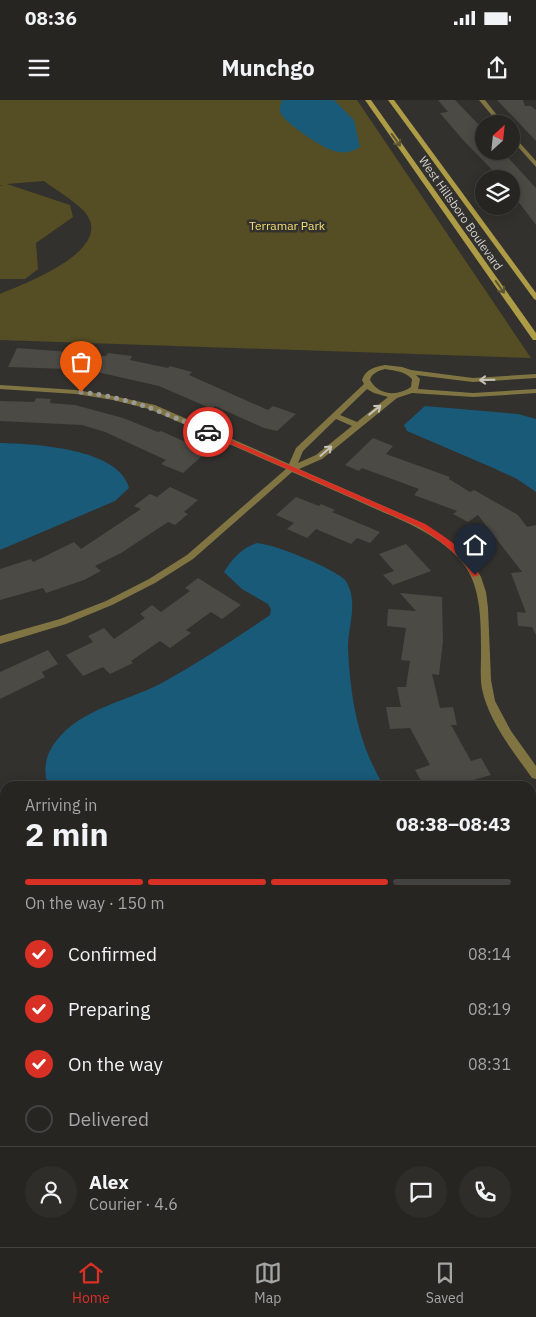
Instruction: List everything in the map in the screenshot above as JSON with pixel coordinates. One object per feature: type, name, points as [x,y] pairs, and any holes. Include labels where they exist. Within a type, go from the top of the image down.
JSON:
[{"type":"street","name":"West Hillsboro Boulevard","points":[[368,100],[536,338]]},
{"type":"street","name":"West Hillsboro Boulevard","points":[[390,100],[536,298]]},
{"type":"street","points":[[482,100],[494,115]]},
{"type":"street","points":[[520,146],[536,165]]},
{"type":"street","points":[[291,469],[299,450],[367,385],[367,376],[377,369],[393,367],[409,372],[473,380],[509,380],[536,376]]},
{"type":"street","points":[[409,372],[416,379],[417,384],[411,391]]},
{"type":"street","points":[[367,385],[377,393],[394,396]]},
{"type":"street","points":[[0,387],[114,396],[152,406],[422,526],[448,542],[470,563],[481,587],[485,625],[487,689],[500,722],[536,774]]},
{"type":"street","points":[[0,640],[63,622],[109,603],[152,581],[190,557],[291,469],[319,457],[394,396],[411,391],[473,395],[536,391]]},
{"type":"street","points":[[335,416],[357,425]]},
{"type":"green space","name":"Terramar Park","points":[[0,100],[357,100],[531,358],[0,340],[0,294],[46,274],[78,252],[88,239],[91,225],[84,211],[44,181],[7,184],[70,205],[73,217],[36,243],[38,269],[25,279],[0,279],[0,186],[2,185],[0,185]]},
{"type":"water","points":[[282,100],[334,100],[354,120],[360,147],[348,152],[338,152],[313,140],[288,122],[283,116],[280,112]]},
{"type":"water","points":[[425,406],[518,414],[536,419],[536,492],[517,479],[407,431],[404,425]]},
{"type":"water","points":[[0,443],[53,447],[93,456],[109,464],[122,475],[129,488],[115,501],[0,550]]},
{"type":"water","points":[[257,543],[289,552],[329,569],[347,583],[352,597],[348,647],[353,701],[362,736],[381,781],[47,781],[45,767],[48,756],[57,740],[67,729],[91,713],[160,684],[216,651],[270,615],[271,609],[268,604],[242,589],[224,572],[238,554]]},
{"type":"building","points":[[438,100],[455,100],[475,121],[475,152],[440,113],[448,112]]},
{"type":"building","points":[[497,100],[523,100],[525,106],[531,106],[536,110],[536,141],[520,124],[520,115],[511,115]]},
{"type":"building","points":[[482,160],[510,160],[519,170],[492,170]]},
{"type":"building","points":[[520,171],[536,188],[536,225],[520,204]]},
{"type":"building","points":[[17,348],[69,352],[69,354],[106,356],[108,353],[132,356],[130,360],[168,368],[170,366],[192,372],[189,375],[268,410],[273,406],[296,414],[277,431],[264,428],[215,406],[212,409],[159,386],[97,372],[98,370],[8,367]]},
{"type":"building","points":[[36,398],[51,399],[50,403],[75,405],[123,418],[158,432],[161,431],[199,448],[195,452],[203,455],[183,473],[161,464],[166,460],[105,432],[82,425],[0,421],[0,401],[34,402]]},
{"type":"building","points":[[373,438],[393,446],[386,454],[450,477],[449,479],[470,492],[474,490],[518,515],[527,527],[536,525],[536,635],[532,627],[518,626],[517,612],[526,613],[511,573],[522,572],[478,515],[468,522],[453,514],[457,511],[414,495],[419,489],[362,468],[359,471],[345,465]]},
{"type":"building","points":[[170,487],[198,500],[184,512],[188,514],[175,525],[168,522],[121,553],[95,566],[101,571],[84,580],[46,593],[43,588],[0,600],[0,569],[31,559],[33,562],[74,542],[81,549],[141,509],[134,506],[150,494],[157,497]]},
{"type":"building","points":[[296,497],[319,506],[321,504],[335,510],[332,512],[380,532],[370,543],[357,538],[351,544],[316,529],[307,538],[287,529],[294,523],[276,515]]},
{"type":"building","points":[[406,544],[431,571],[393,585],[383,575],[394,571],[379,554]]},
{"type":"building","points":[[198,578],[241,605],[222,619],[211,612],[186,630],[191,633],[170,648],[160,641],[131,661],[133,663],[110,674],[103,667],[83,676],[66,655],[93,642],[88,636],[104,628],[114,639],[145,618],[140,614],[152,605],[161,612],[190,591],[185,588]]},
{"type":"building","points":[[400,593],[442,597],[443,641],[439,675],[432,674],[440,708],[453,707],[457,725],[451,725],[471,761],[481,758],[491,775],[470,781],[421,781],[415,770],[430,765],[410,728],[390,729],[386,707],[401,707],[397,687],[406,687],[410,661],[401,660],[406,628],[387,626],[388,609],[416,611]]},
{"type":"building","points":[[48,650],[58,664],[42,672],[45,677],[0,699],[0,672]]},
{"type":"way so far","points":[[81,392],[114,396],[152,406],[208,432]]},
{"type":"route","points":[[208,432],[422,526],[448,542],[470,563],[475,575]]}]
